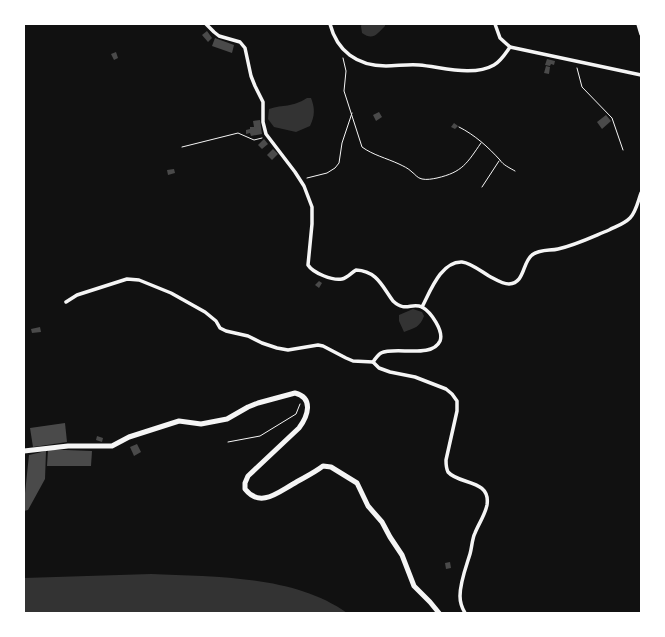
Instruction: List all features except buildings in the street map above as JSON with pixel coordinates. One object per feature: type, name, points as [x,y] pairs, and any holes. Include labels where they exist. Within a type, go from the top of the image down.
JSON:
[{"type":"main road","points":[[24,451],[68,446],[112,446],[129,437],[179,421],[201,424],[227,419],[258,403],[295,393],[300,394],[307,404],[308,412],[305,420],[299,428],[248,476],[245,483],[245,489],[254,497],[259,498],[276,495],[323,466],[331,467],[338,473],[350,477],[357,483],[368,506],[382,522],[402,556],[414,586],[439,613]]},
{"type":"street","points":[[206,24],[219,36],[240,42],[245,48],[251,76],[263,102],[263,122],[267,137],[278,149],[304,186],[312,207],[308,266],[311,270],[315,273],[340,279],[345,278],[356,270],[369,272],[374,276],[393,302],[404,308],[418,306],[422,308],[439,327],[442,334],[438,344],[433,348],[425,350],[389,351],[382,353],[373,362]]},
{"type":"street","points":[[330,24],[333,35],[342,49],[354,59],[384,66],[416,65],[471,72],[484,70],[495,65],[510,47]]},
{"type":"street","points":[[495,24],[500,38],[510,47],[641,75]]},
{"type":"street","points":[[638,24],[641,34]]},
{"type":"street","points":[[422,308],[436,281],[444,270],[453,264],[463,262],[500,282],[509,284],[516,282],[521,276],[528,259],[532,255],[540,251],[553,251],[579,244],[624,224],[632,217],[641,194]]},
{"type":"street","points":[[66,302],[77,295],[127,279],[134,279],[171,293],[216,321],[220,328],[226,331],[248,336],[277,348],[288,350],[318,345],[324,346],[353,360],[373,362],[379,368],[390,372],[415,377],[446,389],[457,401],[457,411],[446,460],[446,467],[448,472],[454,476],[477,485],[487,496],[487,505],[474,534],[462,584],[460,596],[465,613]]},
{"type":"path","points":[[342,49],[346,71],[344,91],[362,147],[368,151],[400,164],[422,179],[428,180],[459,171],[482,143]]},
{"type":"path","points":[[576,62],[582,87],[612,118],[623,150]]},
{"type":"path","points":[[300,180],[327,173],[339,164],[342,143],[352,113]]},
{"type":"path","points":[[459,127],[472,134],[494,153],[499,160],[515,171]]},
{"type":"path","points":[[182,147],[238,134],[254,140],[267,137]]},
{"type":"path","points":[[482,186],[499,160]]},
{"type":"path","points":[[228,442],[260,436],[296,414],[303,397]]},
{"type":"shaded area","points":[[362,24],[385,24],[385,26],[375,36],[369,36],[362,33]]},
{"type":"shaded area","points":[[307,98],[311,98],[314,109],[314,115],[310,126],[296,132],[274,127],[268,119],[269,109],[292,105]]},
{"type":"shaded area","points":[[413,309],[422,312],[424,316],[421,323],[417,327],[404,332],[399,321],[399,315]]},
{"type":"shaded area","points":[[151,574],[253,580],[303,591],[326,601],[347,613],[24,613],[24,578]]}]
